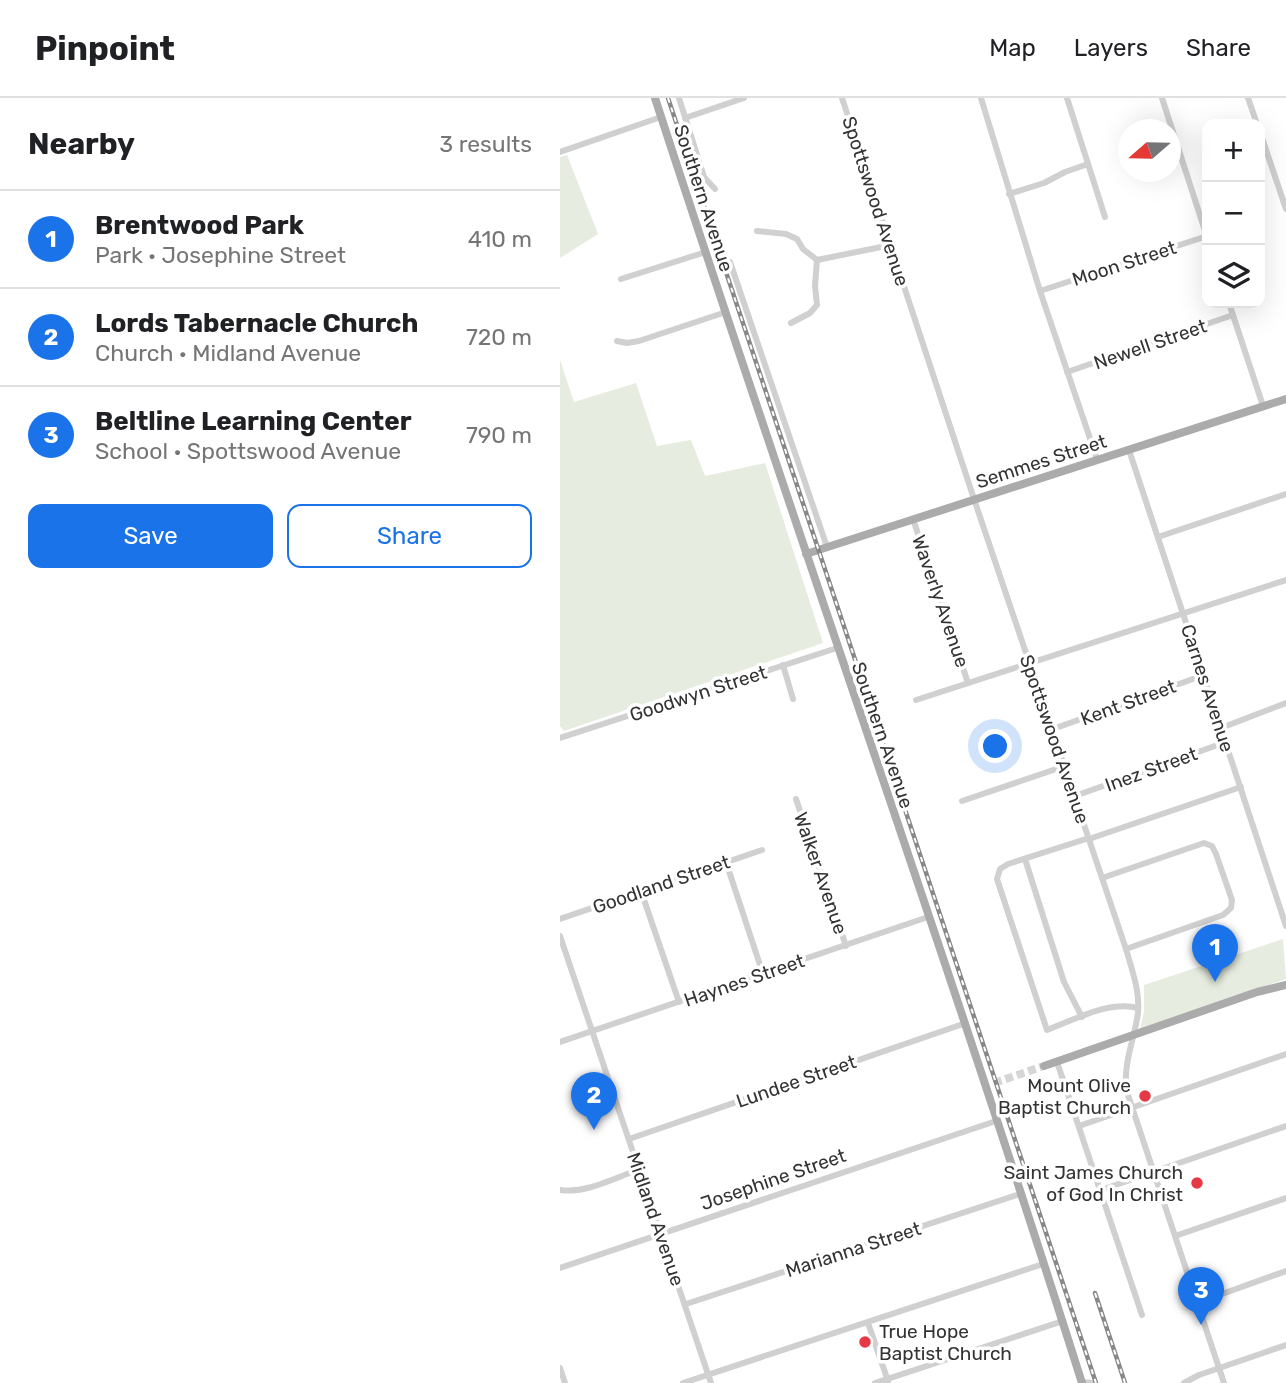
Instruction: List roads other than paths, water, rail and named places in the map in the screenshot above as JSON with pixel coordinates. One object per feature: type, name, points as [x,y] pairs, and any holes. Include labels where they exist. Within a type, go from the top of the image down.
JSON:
[{"type":"main road","name":"Southern Avenue","points":[[655,98],[963,1024],[990,1084],[996,1121],[1081,1383]]},
{"type":"main road","name":"Semmes Street","points":[[806,554],[1286,399]]},
{"type":"main road","points":[[1044,1066],[1257,992],[1286,985]]},
{"type":"street","name":"Southern Avenue","points":[[678,98],[704,177],[715,189]]},
{"type":"street","points":[[685,118],[744,98]]},
{"type":"street","name":"Spottswood Avenue","points":[[842,98],[1136,981],[1138,1008],[1125,1075],[1131,1106],[1224,1383]]},
{"type":"street","points":[[981,98],[1040,291],[1097,459]]},
{"type":"street","points":[[1067,98],[1105,217]]},
{"type":"street","points":[[1162,98],[1202,221]]},
{"type":"street","points":[[1248,98],[1255,119]]},
{"type":"street","points":[[560,152],[661,117]]},
{"type":"street","points":[[1265,147],[1286,209]]},
{"type":"street","points":[[1009,194],[1044,183],[1088,164]]},
{"type":"street","points":[[757,231],[786,234],[797,239],[803,249],[817,260],[891,245]]},
{"type":"street","name":"Moon Street","points":[[1040,291],[1202,238]]},
{"type":"street","points":[[621,279],[706,252]]},
{"type":"street","points":[[791,323],[810,313],[817,305],[817,260]]},
{"type":"street","name":"Southern Avenue","points":[[730,262],[827,547]]},
{"type":"street","points":[[1231,308],[1263,406]]},
{"type":"street","points":[[617,341],[639,341],[726,312]]},
{"type":"street","name":"Newell Street","points":[[1067,372],[1233,315]]},
{"type":"street","name":"Carnes Avenue","points":[[1129,450],[1286,926]]},
{"type":"street","points":[[1158,537],[1286,494]]},
{"type":"street","name":"Waverly Avenue","points":[[913,519],[968,683]]},
{"type":"street","points":[[916,700],[1286,580]]},
{"type":"street","name":"Goodwyn Street","points":[[560,738],[837,648]]},
{"type":"street","points":[[782,665],[793,699]]},
{"type":"street","name":"Kent Street","points":[[1053,729],[1204,675]]},
{"type":"street","points":[[1221,728],[1286,704]]},
{"type":"street","name":"Inez Street","points":[[1075,796],[1226,743]]},
{"type":"street","points":[[962,800],[1065,766]]},
{"type":"street","points":[[1138,1008],[1128,1005],[1115,1006],[1047,1030],[997,879],[1000,869],[1008,864],[1241,787]]},
{"type":"street","name":"Walker Avenue","points":[[796,799],[846,946]]},
{"type":"street","points":[[1102,877],[1197,844],[1207,844],[1216,854],[1232,900],[1231,908],[1223,915],[1126,949]]},
{"type":"street","name":"Goodland Street","points":[[560,919],[762,850]]},
{"type":"street","points":[[1025,859],[1064,982],[1082,1017]]},
{"type":"street","points":[[726,862],[763,974]]},
{"type":"street","points":[[641,891],[679,1002]]},
{"type":"street","points":[[1277,899],[1286,895]]},
{"type":"street","name":"Haynes Street","points":[[560,1042],[928,917]]},
{"type":"street","name":"Midland Avenue","points":[[560,936],[711,1383]]},
{"type":"street","name":"Lundee Street","points":[[629,1139],[963,1024]]},
{"type":"street","points":[[1079,1126],[1286,1054]]},
{"type":"street","points":[[1057,1062],[1142,1315]]},
{"type":"street","name":"Josephine Street","points":[[560,1268],[996,1121]]},
{"type":"street","points":[[1101,1190],[1286,1126]]},
{"type":"street","points":[[560,1190],[584,1188],[638,1170]]},
{"type":"street","name":"Marianna Street","points":[[686,1304],[1020,1194]]},
{"type":"street","points":[[1175,1236],[1286,1198]]},
{"type":"street","points":[[683,1383],[1043,1264]]},
{"type":"street","points":[[1197,1303],[1286,1271]]},
{"type":"street","points":[[875,1383],[888,1381],[1063,1321]]},
{"type":"street","points":[[868,1323],[888,1381]]},
{"type":"street","points":[[1184,1383],[1286,1345]]},
{"type":"street","points":[[560,1368],[565,1383]]},
{"type":"street","points":[[1081,1383],[1094,1383]]},
{"type":"tunnel","points":[[994,1083],[1044,1066]]},
{"type":"railway","points":[[668,98],[1096,1383]]},
{"type":"railway","points":[[1095,1293],[1125,1383]]},
{"type":"place","name":"Brentwood Park","points":[[1215,982]]},
{"type":"place","name":"Mount Olive Baptist Church","points":[[1145,1096]]},
{"type":"place","name":"Lords Tabernacle Church","points":[[594,1130]]},
{"type":"place","name":"Saint James Church of God In Christ","points":[[1197,1183]]},
{"type":"place","name":"Beltline Learning Center","points":[[1201,1325]]},
{"type":"place","name":"True Hope Baptist Church","points":[[865,1342]]}]
